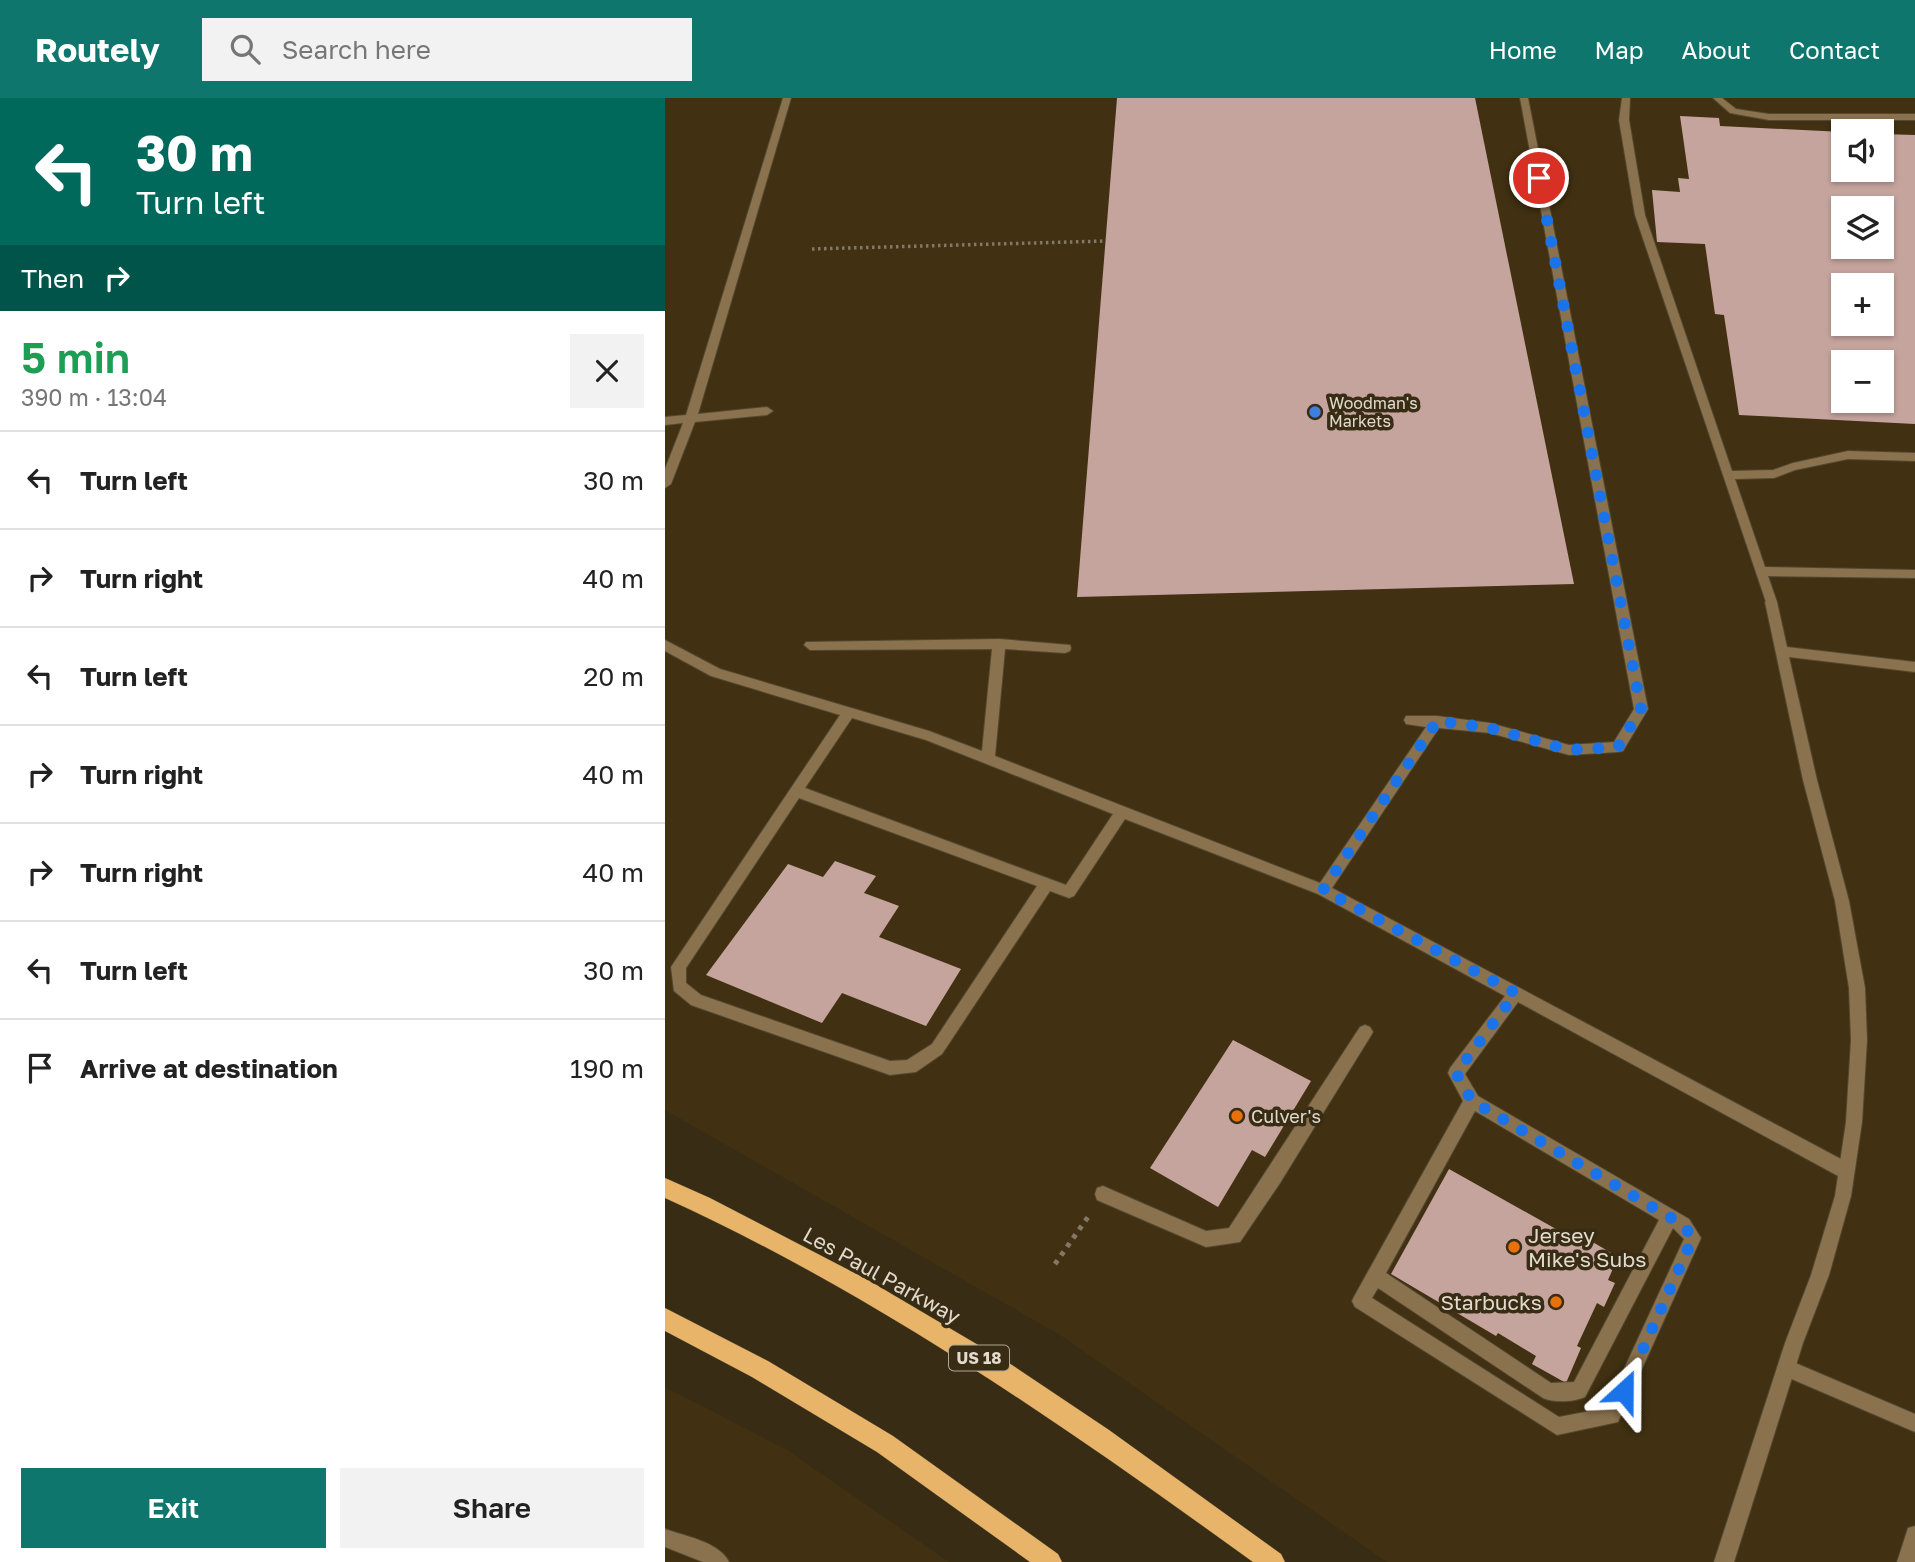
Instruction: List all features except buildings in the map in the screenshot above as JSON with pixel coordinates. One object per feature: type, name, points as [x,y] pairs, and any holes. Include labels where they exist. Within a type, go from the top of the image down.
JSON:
[{"type":"main road","name":"Les Paul Parkway","points":[[665,1188],[703,1205],[860,1288],[1004,1373],[1101,1438],[1273,1562]]},
{"type":"main road","points":[[665,1319],[760,1369],[885,1444],[1050,1562]]},
{"type":"street","points":[[666,477],[691,418],[787,98]]},
{"type":"street","points":[[1411,720],[1490,728],[1569,750],[1581,750],[1618,747],[1641,709],[1524,98]]},
{"type":"street","points":[[1626,98],[1624,120],[1640,215],[1771,602],[1810,780],[1842,901],[1857,988],[1859,1040],[1854,1122],[1843,1196],[1820,1275],[1786,1368],[1724,1562]]},
{"type":"street","points":[[1717,98],[1733,111],[1769,117],[1915,117]]},
{"type":"street","points":[[665,421],[767,411]]},
{"type":"street","points":[[1728,475],[1774,474],[1793,467],[1847,456],[1915,457]]},
{"type":"street","points":[[1760,571],[1915,574]]},
{"type":"street","points":[[988,759],[999,644]]},
{"type":"street","points":[[810,645],[999,644],[1065,648]]},
{"type":"street","points":[[665,645],[716,673],[929,736],[1323,890],[1846,1171]]},
{"type":"street","points":[[1783,651],[1915,667]]},
{"type":"street","points":[[849,712],[678,967],[679,986],[696,1000],[890,1068],[910,1066],[937,1049],[1047,884]]},
{"type":"street","points":[[1323,890],[1437,721]]},
{"type":"street","points":[[797,791],[1069,892],[1123,811]]},
{"type":"street","points":[[1472,1101],[1361,1301],[1557,1426],[1612,1416],[1693,1238],[1677,1221],[1472,1101],[1456,1073],[1516,993]]},
{"type":"street","points":[[1104,1194],[1206,1239],[1234,1236],[1365,1032]]},
{"type":"street","points":[[1375,1276],[1549,1392],[1579,1391],[1677,1221]]},
{"type":"street","points":[[1786,1368],[1915,1423]]},
{"type":"street","points":[[665,1538],[706,1553],[719,1562]]},
{"type":"path","points":[[812,250],[1105,241]]},
{"type":"path","points":[[1055,1264],[1088,1217]]},
{"type":"shaded area","points":[[665,98],[1915,98],[1915,1562],[1387,1562],[1060,1335],[665,1110]]},
{"type":"shaded area","points":[[665,1387],[787,1450],[949,1562],[665,1562]]},
{"type":"place","name":"Woodman's Markets","points":[[1315,412]]},
{"type":"place","name":"Culver's","points":[[1237,1116]]},
{"type":"place","name":"Jersey Mike's Subs","points":[[1514,1247]]},
{"type":"place","name":"Starbucks","points":[[1556,1302]]},
{"type":"route","points":[[1539,178],[1641,709],[1618,747],[1569,750],[1490,728],[1437,721],[1323,890],[1516,993],[1456,1073],[1472,1101],[1683,1225],[1693,1238],[1624,1391]]}]
